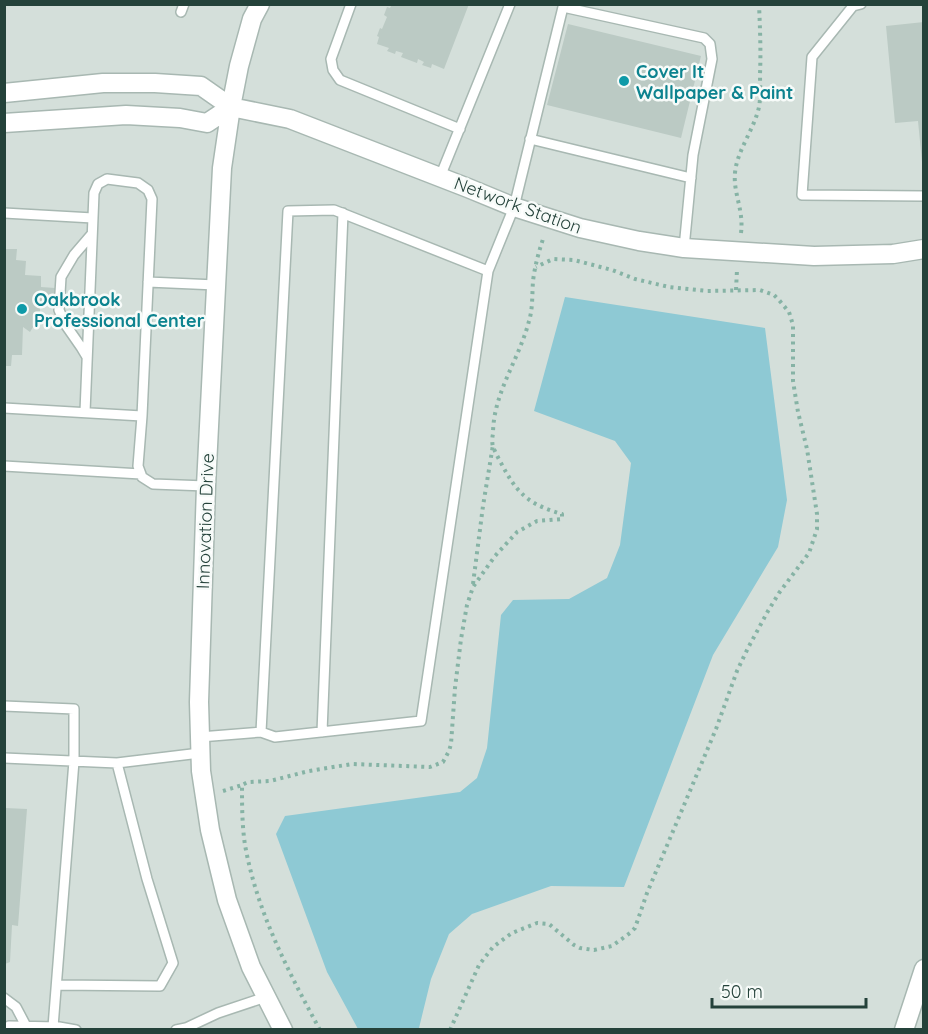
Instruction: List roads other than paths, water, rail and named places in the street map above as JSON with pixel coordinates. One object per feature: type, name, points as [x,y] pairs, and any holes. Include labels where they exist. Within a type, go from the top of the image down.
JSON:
[{"type":"street","name":"Innovation Drive","points":[[260,4],[252,19],[239,66],[222,168],[206,486],[199,702],[201,771],[210,830],[227,900],[251,967],[283,1029]]},
{"type":"street","name":"Network Station","points":[[4,93],[103,83],[201,86],[231,107],[291,119],[514,207],[580,228],[684,248],[814,256],[893,254],[924,249]]},
{"type":"street","points":[[4,123],[126,115],[180,118],[207,123],[231,107]]},
{"type":"street","points":[[904,1029],[924,969]]},
{"type":"lane","points":[[351,4],[331,59],[333,70],[340,80],[460,129]]},
{"type":"lane","points":[[440,177],[510,4]]},
{"type":"lane","points":[[861,4],[854,6],[812,57],[802,195],[924,196]]},
{"type":"lane","points":[[4,758],[117,763],[261,732],[275,737],[421,721],[488,271],[514,207],[563,7],[704,38],[710,44],[712,59],[693,155],[684,248]]},
{"type":"lane","points":[[531,139],[691,178]]},
{"type":"lane","points":[[85,412],[94,193],[98,184],[107,179],[138,183],[148,190],[152,199],[138,466],[142,477],[153,484],[206,486]]},
{"type":"lane","points":[[261,732],[288,211],[334,210],[344,213],[488,271]]},
{"type":"lane","points":[[4,213],[93,218]]},
{"type":"lane","points":[[322,732],[344,213]]},
{"type":"lane","points":[[87,357],[65,324],[59,310],[61,277],[74,255],[93,234]]},
{"type":"lane","points":[[148,282],[216,285]]},
{"type":"lane","points":[[4,408],[142,416]]},
{"type":"lane","points":[[4,466],[141,474]]},
{"type":"lane","points":[[4,706],[74,710],[74,761],[53,1027]]},
{"type":"lane","points":[[57,986],[160,986],[172,963],[147,879],[117,763]]},
{"type":"lane","points":[[176,1029],[186,1028],[266,997]]},
{"type":"lane","points":[[4,998],[16,1007],[26,1026]]},
{"type":"lane","points":[[8,1027],[76,1029]]},
{"type":"water","points":[[565,297],[765,328],[787,500],[778,547],[713,655],[624,887],[551,886],[472,914],[449,934],[431,979],[419,1028],[358,1029],[327,972],[276,834],[285,816],[460,792],[477,778],[487,748],[501,615],[513,600],[569,599],[607,578],[620,545],[631,463],[615,441],[534,411]]},
{"type":"place","name":"Cover It Wallpaper & Paint","points":[[624,81]]},
{"type":"place","name":"Oakbrook Professional Center","points":[[22,309]]}]
